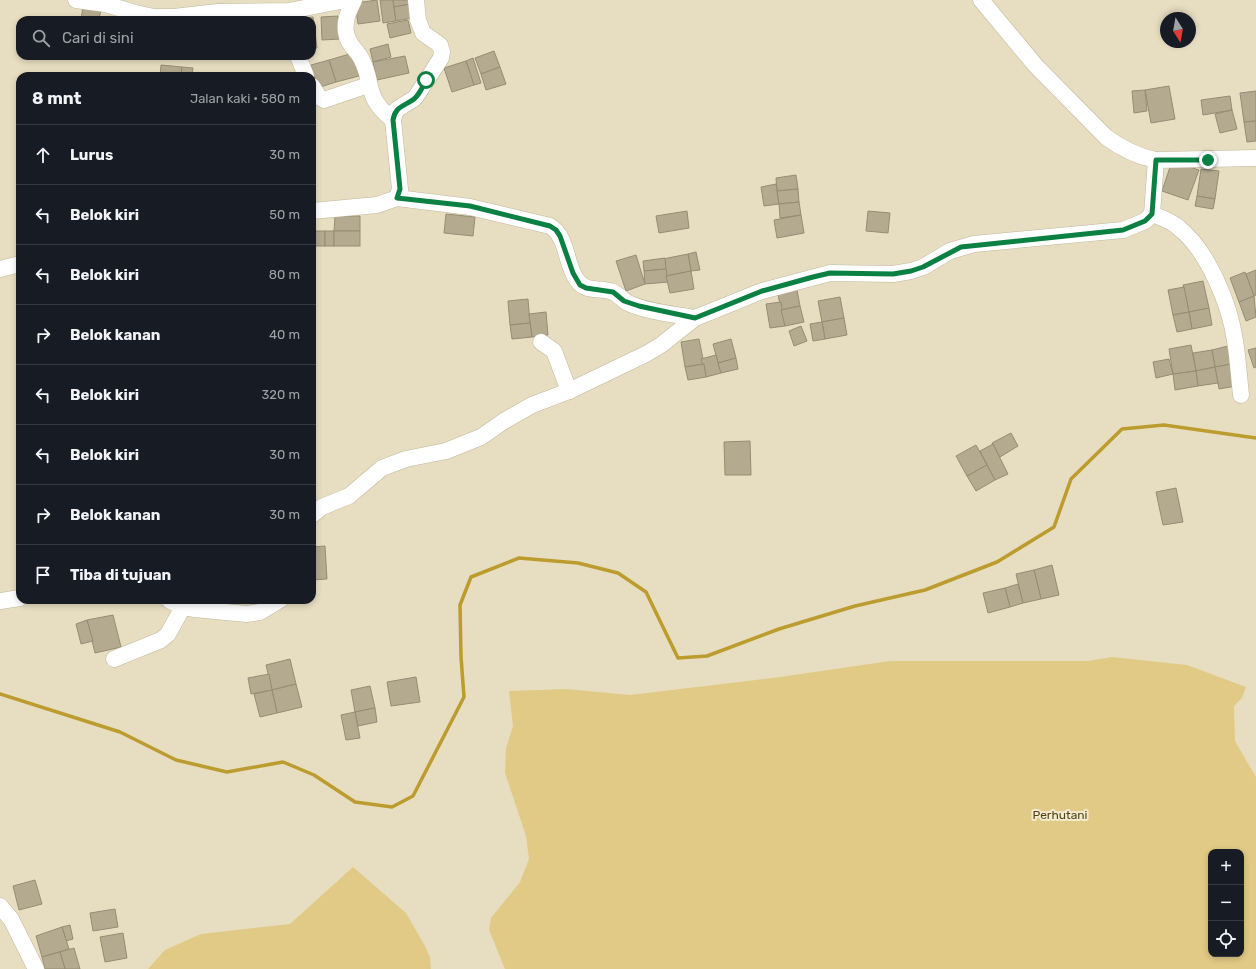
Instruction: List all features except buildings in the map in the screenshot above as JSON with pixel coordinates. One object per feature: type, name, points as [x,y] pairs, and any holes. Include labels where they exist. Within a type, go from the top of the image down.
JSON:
[{"type":"street","points":[[76,0],[106,4],[135,13],[154,16]]},
{"type":"street","points":[[189,16],[218,12],[290,16],[317,3],[346,0]]},
{"type":"street","points":[[354,0],[346,17],[346,34],[349,43],[364,64],[368,85],[378,107],[393,120]]},
{"type":"street","points":[[397,198],[400,189],[393,120],[396,110],[416,98],[441,58],[442,52],[440,45],[427,36],[420,27],[416,0]]},
{"type":"street","points":[[981,0],[1036,66],[1106,137],[1131,154],[1156,160],[1256,158]]},
{"type":"street","points":[[300,60],[304,72]]},
{"type":"street","points":[[316,92],[319,97],[324,100],[368,85]]},
{"type":"street","points":[[316,511],[322,506],[349,496],[382,468],[406,459],[446,451],[462,446],[481,437],[504,421],[532,405],[569,391],[646,354],[661,345],[695,318],[762,291],[830,273],[893,274],[911,271],[923,267],[961,247],[1123,230],[1145,221],[1152,214],[1156,160]]},
{"type":"street","points":[[316,211],[377,205],[397,198],[470,206],[550,226],[556,230],[560,236],[573,273],[580,285],[586,288],[613,292],[624,301],[634,305],[695,318]]},
{"type":"street","points":[[1152,214],[1168,220],[1180,228],[1195,244],[1207,263],[1227,310],[1235,340],[1241,395]]},
{"type":"street","points":[[0,269],[16,265]]},
{"type":"street","points":[[541,342],[554,351],[569,391]]},
{"type":"street","points":[[0,600],[16,598]]},
{"type":"street","points":[[114,659],[161,640],[168,634],[176,604],[247,614],[260,612],[273,604]]},
{"type":"street","points":[[0,906],[11,919],[36,969]]},
{"type":"green space","name":"Perhutani","points":[[1112,657],[1187,665],[1246,687],[1242,698],[1234,706],[1235,741],[1256,777],[1256,969],[505,969],[489,930],[491,918],[520,882],[529,859],[526,836],[505,773],[506,748],[513,726],[509,691],[566,689],[630,695],[780,677],[890,661],[1088,661]]},
{"type":"green space","points":[[353,867],[406,913],[430,957],[431,969],[148,969],[165,950],[201,934],[290,924]]},
{"type":"waterway","points":[[0,694],[120,732],[176,760],[227,772],[283,762],[314,775],[355,802],[392,807],[413,796],[464,697],[461,657],[460,605],[471,577],[519,558],[578,563],[618,573],[646,592],[678,658],[707,656],[779,629],[855,606],[925,590],[997,562],[1054,527],[1071,479],[1122,429],[1164,425],[1256,438]]},
{"type":"route","points":[[426,80],[416,98],[399,107],[394,113],[393,120],[400,189],[397,198],[470,206],[550,226],[556,230],[560,236],[573,273],[580,285],[586,288],[613,292],[630,304],[695,318],[762,291],[830,273],[893,274],[923,267],[950,251],[974,244],[1109,232],[1136,226],[1145,221],[1152,214],[1154,206],[1156,160],[1208,160]]}]
